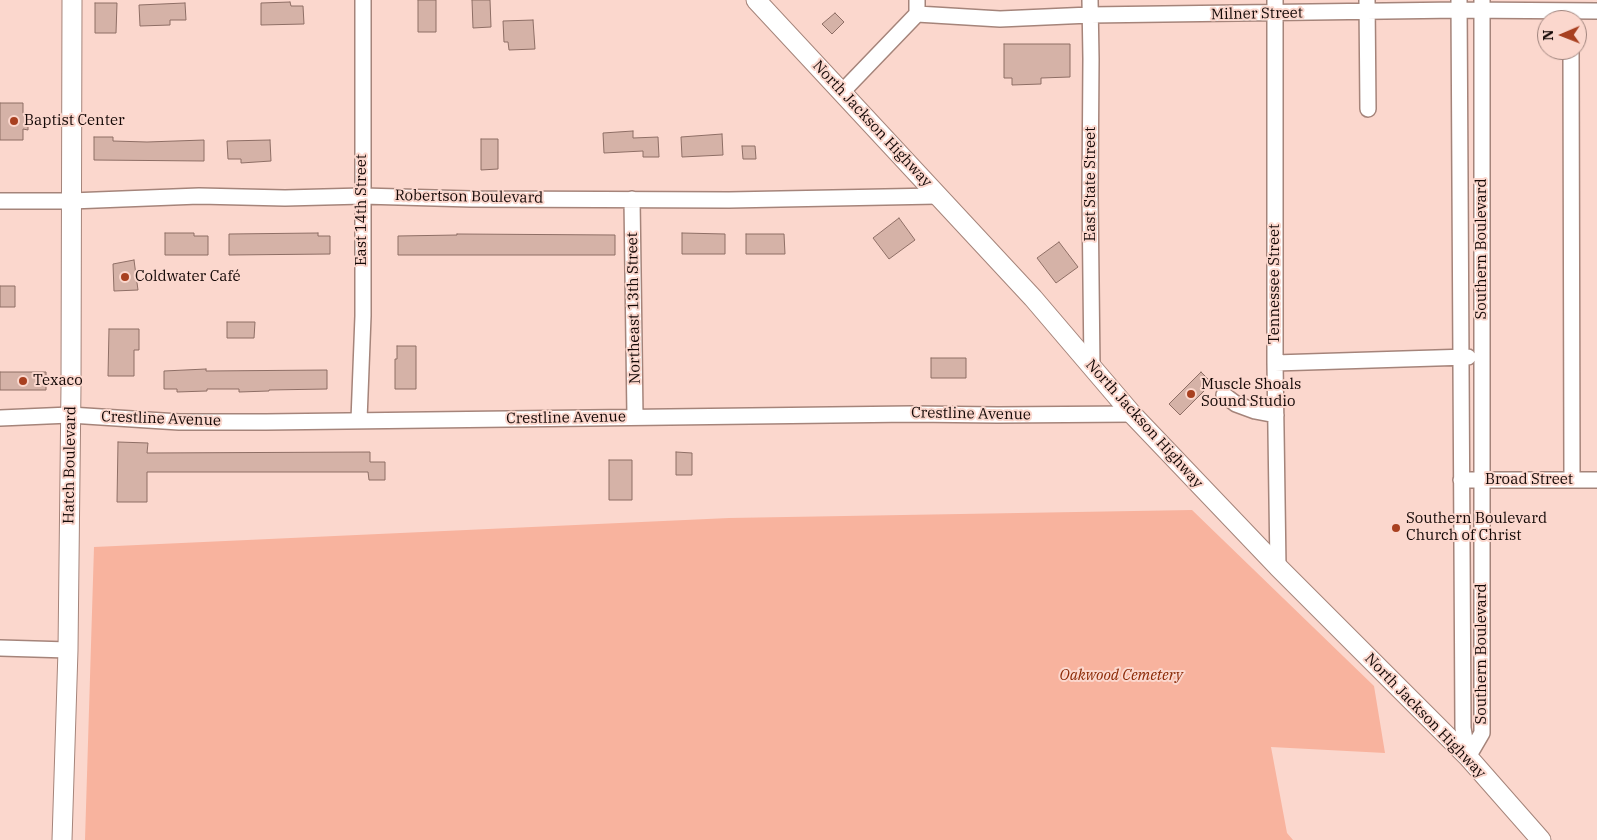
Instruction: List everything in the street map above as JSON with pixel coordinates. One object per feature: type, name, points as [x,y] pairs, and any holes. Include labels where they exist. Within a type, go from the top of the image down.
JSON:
[{"type":"main road","name":"Hatch Boulevard","points":[[62,840],[68,650],[72,278],[72,0]]},
{"type":"main road","name":"North Jackson Highway","points":[[756,0],[1033,298],[1132,414],[1278,567],[1468,757],[1541,840]]},
{"type":"street","name":"East 14th Street","points":[[359,420],[363,316],[363,0]]},
{"type":"street","name":"Southern Boulevard","points":[[1459,5],[1460,357],[1464,621],[1463,728],[1468,757]]},
{"type":"street","name":"Milner Street","points":[[917,7],[1000,19],[1090,7],[1482,5],[1537,12]]},
{"type":"street","name":"Southern Boulevard","points":[[1468,757],[1482,733],[1482,5]]},
{"type":"street","points":[[1367,6],[1368,109]]},
{"type":"street","points":[[842,91],[917,7]]},
{"type":"street","name":"East State Street","points":[[1090,7],[1092,59],[1090,194],[1092,368]]},
{"type":"street","name":"Tennessee Street","points":[[1275,7],[1275,363],[1278,567]]},
{"type":"street","points":[[1570,60],[1572,480]]},
{"type":"street","name":"Robertson Boulevard","points":[[0,201],[71,201],[199,196],[729,200],[937,196]]},
{"type":"street","name":"Northeast 13th Street","points":[[632,199],[635,417]]},
{"type":"street","points":[[1275,363],[1482,356]]},
{"type":"street","points":[[1224,394],[1236,404],[1255,411],[1276,415]]},
{"type":"street","name":"Crestline Avenue","points":[[0,418],[70,415],[179,422],[912,414],[1132,414]]},
{"type":"street","name":"Broad Street","points":[[1462,480],[1597,480]]},
{"type":"street","points":[[0,648],[68,650]]},
{"type":"green space","name":"Oakwood Cemetery","points":[[1192,510],[1374,686],[1385,753],[1271,747],[1287,833],[1293,840],[85,840],[94,547],[729,518]]},
{"type":"building","points":[[418,0],[436,0],[436,32],[418,32]]},
{"type":"building","points":[[472,0],[490,0],[491,27],[473,28]]},
{"type":"building","points":[[290,2],[291,6],[303,6],[304,24],[261,25],[261,3]]},
{"type":"building","points":[[95,3],[117,3],[116,33],[95,33]]},
{"type":"building","points":[[185,3],[186,20],[170,20],[170,25],[140,26],[139,5]]},
{"type":"building","points":[[835,13],[844,22],[832,34],[822,24]]},
{"type":"building","points":[[533,20],[535,49],[509,50],[508,42],[504,42],[503,21]]},
{"type":"building","points":[[1004,44],[1070,44],[1070,77],[1041,78],[1041,84],[1012,85],[1012,78],[1004,78]]},
{"type":"building","name":"Baptist Center","points":[[0,103],[23,103],[23,113],[28,113],[28,130],[23,129],[23,140],[0,140]]},
{"type":"building","points":[[633,131],[633,138],[658,137],[659,157],[643,157],[643,151],[604,153],[603,133]]},
{"type":"building","points":[[722,134],[723,155],[682,157],[681,137]]},
{"type":"building","points":[[94,137],[113,137],[113,141],[147,142],[204,140],[204,161],[94,160]]},
{"type":"building","points":[[481,139],[498,139],[498,169],[481,170]]},
{"type":"building","points":[[270,140],[271,161],[241,163],[241,159],[228,159],[227,141]]},
{"type":"building","points":[[742,146],[755,146],[756,159],[743,159]]},
{"type":"building","points":[[899,218],[915,240],[889,259],[873,238]]},
{"type":"building","points":[[165,233],[194,233],[194,236],[208,236],[208,255],[165,255]]},
{"type":"building","points":[[318,233],[318,236],[330,236],[330,254],[229,255],[229,234]]},
{"type":"building","points":[[682,233],[725,234],[725,254],[682,254]]},
{"type":"building","points":[[457,234],[615,235],[615,255],[398,255],[398,236]]},
{"type":"building","points":[[746,234],[784,234],[785,254],[746,254]]},
{"type":"building","points":[[1059,242],[1078,267],[1056,283],[1037,258]]},
{"type":"building","name":"Coldwater Café","points":[[134,260],[138,290],[114,291],[113,264]]},
{"type":"building","points":[[0,286],[15,286],[15,307],[0,307]]},
{"type":"building","points":[[227,322],[255,322],[254,338],[227,338]]},
{"type":"building","points":[[109,329],[139,329],[139,350],[134,350],[134,376],[108,376]]},
{"type":"building","points":[[397,346],[416,346],[416,389],[395,389]]},
{"type":"building","points":[[931,358],[966,358],[966,378],[931,378]]},
{"type":"building","points":[[206,369],[206,371],[327,370],[327,389],[239,392],[239,389],[207,389],[207,391],[177,392],[177,389],[164,389],[164,371]]},
{"type":"building","name":"Texaco","points":[[0,372],[46,372],[46,390],[0,390]]},
{"type":"building","name":"Muscle Shoals Sound Studio","points":[[1201,372],[1212,383],[1180,415],[1169,404]]},
{"type":"building","points":[[118,442],[148,443],[147,453],[370,452],[370,462],[385,462],[385,480],[369,480],[368,472],[147,472],[147,502],[117,502]]},
{"type":"building","points":[[676,452],[692,453],[692,475],[676,475]]},
{"type":"building","points":[[609,460],[632,460],[632,500],[609,500]]},
{"type":"place","name":"Baptist Center","points":[[14,121]]},
{"type":"place","name":"Coldwater Café","points":[[125,277]]},
{"type":"place","name":"Texaco","points":[[23,381]]},
{"type":"place","name":"Muscle Shoals Sound Studio","points":[[1191,394]]},
{"type":"place","name":"Southern Boulevard Church of Christ","points":[[1396,528]]}]
